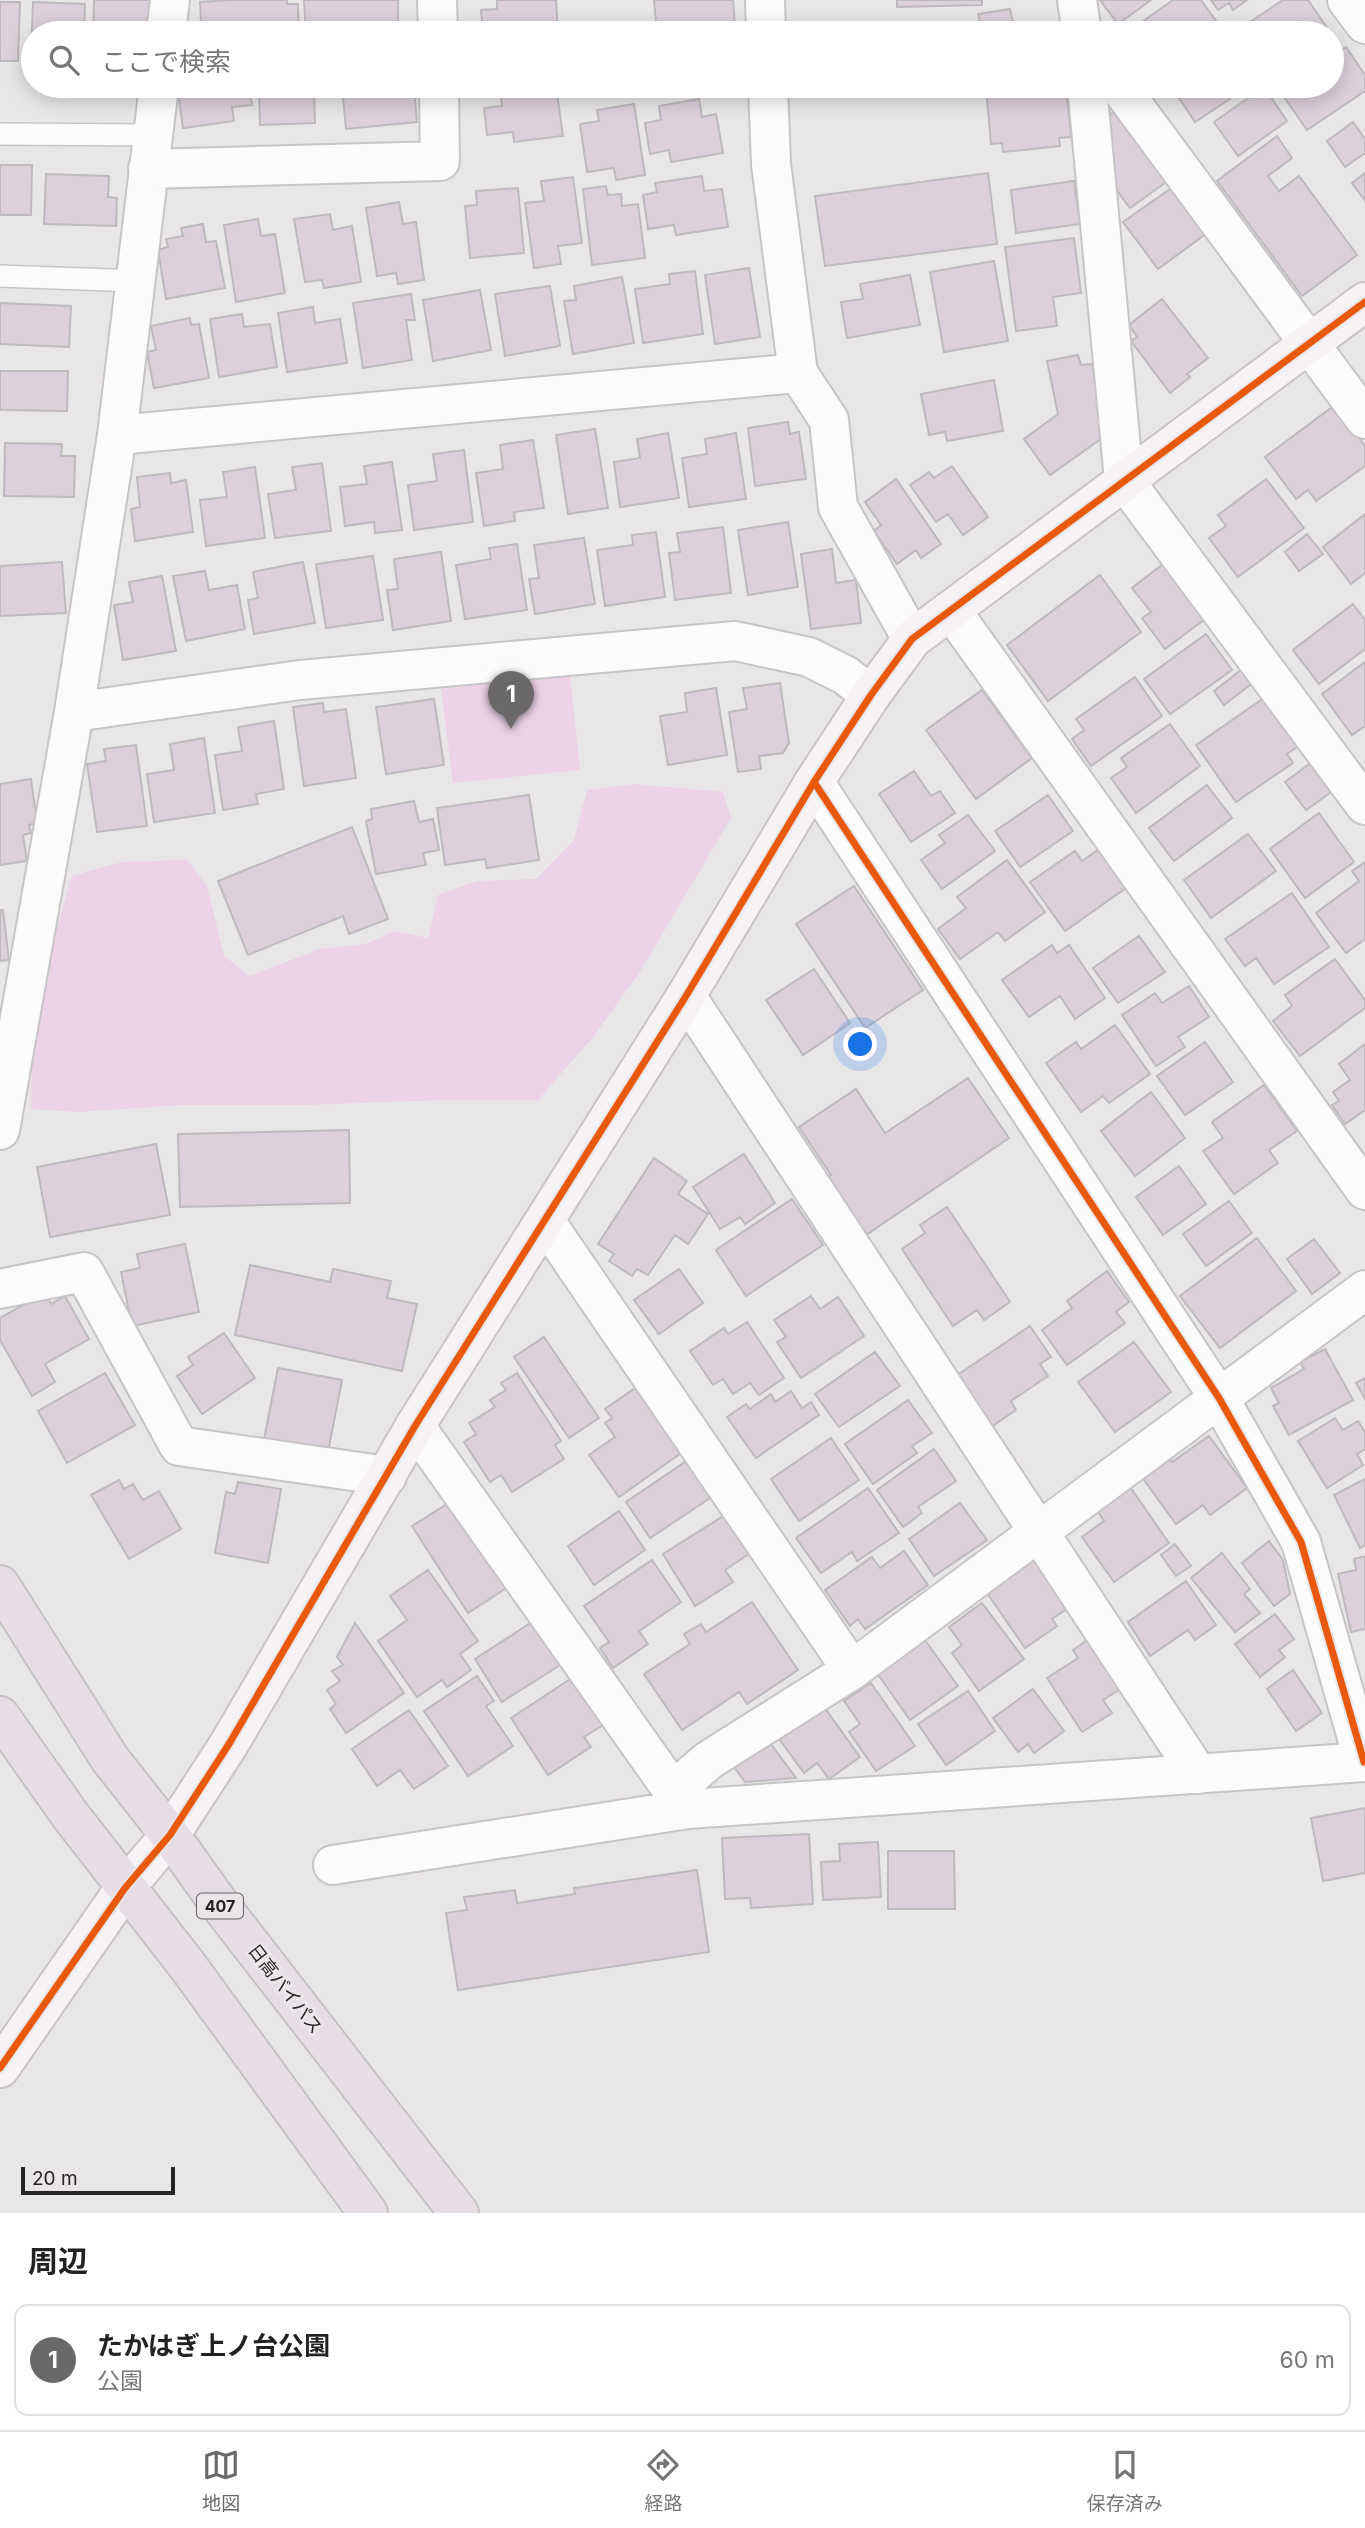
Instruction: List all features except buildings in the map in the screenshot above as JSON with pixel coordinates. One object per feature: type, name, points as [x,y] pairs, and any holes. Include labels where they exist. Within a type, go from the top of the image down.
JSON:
[{"type":"highway","name":"日高バイパス","points":[[0,1586],[110,1759],[459,2213]]},
{"type":"highway","points":[[0,1716],[125,1888],[187,1965],[368,2213]]},
{"type":"street","points":[[167,21],[170,0]]},
{"type":"street","points":[[437,0],[438,21]]},
{"type":"street","points":[[765,0],[766,21]]},
{"type":"street","points":[[1077,0],[1080,21]]},
{"type":"street","points":[[1348,0],[1365,24]]},
{"type":"street","points":[[2,1109],[74,712],[117,435],[157,98]]},
{"type":"street","points":[[150,152],[440,161],[439,98]]},
{"type":"street","points":[[768,98],[771,163],[798,373],[829,420],[838,507],[912,639]]},
{"type":"street","points":[[1088,98],[1124,480],[1365,805]]},
{"type":"street","points":[[1128,98],[1365,419]]},
{"type":"street","points":[[0,2068],[125,1888],[170,1835],[229,1744],[415,1426],[686,996],[814,782],[912,639],[1365,302]]},
{"type":"street","points":[[117,435],[798,373]]},
{"type":"street","points":[[951,610],[1365,1190]]},
{"type":"street","points":[[74,712],[300,680],[735,641],[809,657],[845,675],[872,695]]},
{"type":"street","points":[[333,1865],[680,1800],[1198,1774],[1364,1762],[1301,1542],[1219,1398],[814,782]]},
{"type":"street","points":[[686,996],[1198,1774]]},
{"type":"street","points":[[545,1221],[852,1670]]},
{"type":"street","points":[[0,1289],[83,1272],[179,1446],[387,1476]]},
{"type":"street","points":[[680,1800],[709,1760],[852,1670],[1365,1290]]},
{"type":"street","points":[[415,1426],[680,1800]]},
{"type":"lane","points":[[0,134],[150,152]]},
{"type":"lane","points":[[0,276],[136,282]]},
{"type":"shaded area","points":[[570,676],[580,770],[453,783],[441,689]]},
{"type":"shaded area","points":[[636,784],[723,792],[731,818],[638,975],[593,1037],[538,1100],[181,1105],[78,1112],[31,1109],[32,1054],[54,939],[72,876],[122,862],[187,860],[207,886],[224,956],[250,976],[320,949],[366,944],[394,931],[428,938],[438,895],[477,881],[536,879],[574,840],[587,790]]},
{"type":"cycle path","points":[[0,2068],[125,1888],[170,1835],[229,1744],[415,1426],[686,996],[814,782],[871,695],[912,639],[1365,302]]},
{"type":"cycle path","points":[[814,782],[1219,1398],[1301,1542],[1364,1762]]},
{"type":"place","name":"たかはぎ上ノ台公園","points":[[511,729]]}]
